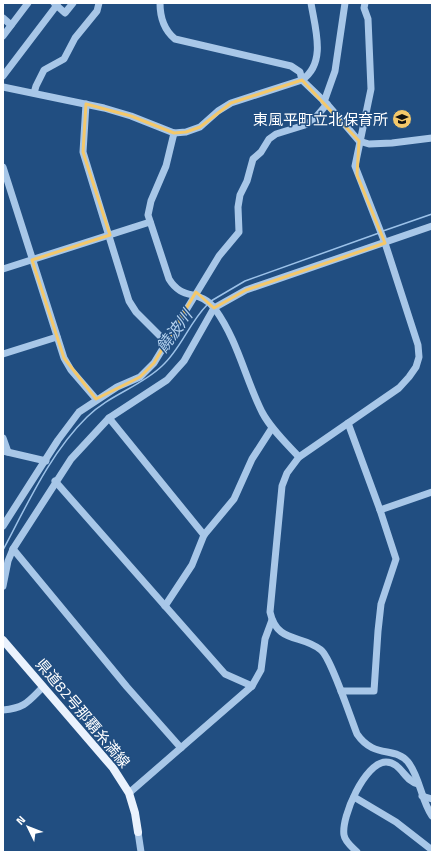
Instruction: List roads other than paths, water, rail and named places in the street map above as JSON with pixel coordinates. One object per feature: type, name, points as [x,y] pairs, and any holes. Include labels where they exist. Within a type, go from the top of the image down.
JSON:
[{"type":"main road","name":"県道82号那覇糸満線","points":[[3,640],[114,768],[128,792],[135,813],[138,832]]},
{"type":"street","points":[[3,36],[28,3]]},
{"type":"street","points":[[3,76],[56,4],[65,13],[74,3]]},
{"type":"street","points":[[34,93],[44,70],[64,59],[75,38],[96,11],[99,3]]},
{"type":"street","points":[[160,3],[160,15],[170,34],[175,39],[291,66],[300,72],[302,80],[326,103],[359,142],[369,144],[392,143],[432,138]]},
{"type":"street","points":[[3,87],[86,104],[131,116],[174,133],[186,132],[200,127],[218,111],[231,103],[302,80],[309,75],[315,66],[317,32],[311,3]]},
{"type":"street","points":[[3,526],[46,461],[58,440],[79,412],[117,387],[140,377],[154,363],[198,296],[219,256],[239,232],[238,207],[240,195],[247,181],[253,159],[262,152],[272,137],[305,125],[316,117],[326,103],[335,71],[346,3]]},
{"type":"street","points":[[365,3],[364,8],[368,19],[371,89],[356,158],[356,171],[384,242],[416,333],[419,357],[416,367],[399,388],[299,458],[287,473],[282,486],[269,608],[272,620],[283,634],[321,650],[329,662],[357,734],[363,742],[371,748],[400,756],[408,762],[418,784],[425,806],[432,816]]},
{"type":"street","points":[[3,18],[11,25]]},
{"type":"street","points":[[86,104],[83,152],[132,306],[136,312],[167,343]]},
{"type":"street","points":[[174,133],[166,166],[149,208],[150,222],[169,279],[174,288],[188,295],[198,296],[213,307],[231,334],[262,412],[272,428],[299,458]]},
{"type":"street","points":[[3,167],[4,175],[64,358],[71,370],[96,400]]},
{"type":"street","points":[[3,269],[150,222]]},
{"type":"street","points":[[3,586],[8,561],[13,549],[38,513],[56,481],[71,460],[109,418],[166,380],[184,361],[213,307],[246,290],[432,226]]},
{"type":"street","points":[[3,354],[57,337]]},
{"type":"street","points":[[109,418],[204,535]]},
{"type":"street","points":[[340,691],[374,691],[381,604],[396,559],[380,510],[348,423]]},
{"type":"street","points":[[165,606],[192,565],[204,535],[234,499],[252,459],[272,428]]},
{"type":"street","points":[[3,438],[5,452],[46,461]]},
{"type":"street","points":[[56,481],[225,674],[252,686]]},
{"type":"street","points":[[380,510],[432,492]]},
{"type":"street","points":[[13,549],[127,687],[181,748]]},
{"type":"street","points":[[128,792],[252,686],[261,670],[265,639],[272,620]]},
{"type":"street","points":[[3,710],[18,709],[27,703],[44,687]]},
{"type":"street","points":[[357,852],[348,843],[344,836],[347,815],[354,797],[368,772],[379,764],[386,762],[394,764],[412,783],[418,784]]},
{"type":"street","points":[[422,796],[432,799]]},
{"type":"street","points":[[354,797],[396,822],[432,850]]},
{"type":"street","points":[[138,832],[141,852]]},
{"type":"waterway","name":"饒波川","points":[[383,231],[432,214]]},
{"type":"waterway","name":"饒波川","points":[[211,301],[245,281],[379,233]]},
{"type":"waterway","name":"饒波川","points":[[3,550],[50,463],[74,431],[96,409],[144,380],[162,366],[175,352],[195,320],[207,305]]},
{"type":"place","name":"東風平町立北保育所","points":[[402,119]]}]
